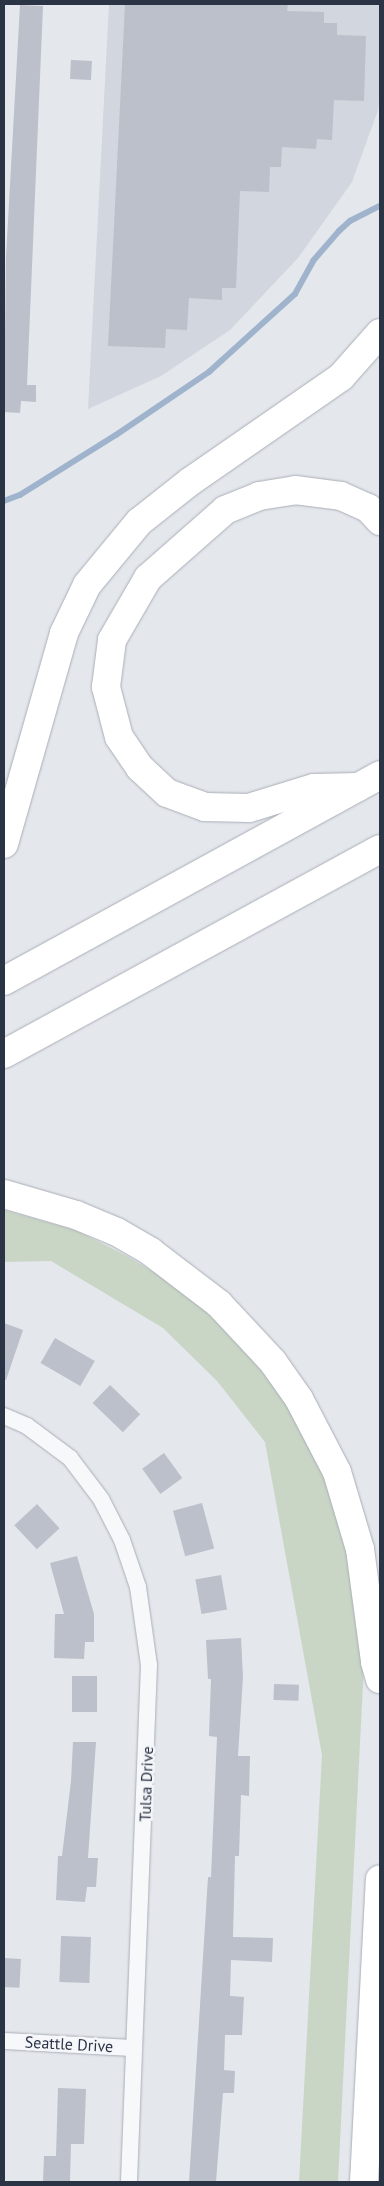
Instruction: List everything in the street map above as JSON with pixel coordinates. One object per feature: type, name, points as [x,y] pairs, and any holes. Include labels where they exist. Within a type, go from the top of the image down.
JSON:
[{"type":"highway","points":[[4,844],[64,633],[87,585],[139,522],[191,481],[341,377],[380,333]]},
{"type":"highway","points":[[369,781],[314,788],[249,808],[205,807],[167,793],[140,768],[119,737],[106,687],[112,640],[148,578],[225,510],[259,496],[295,490],[341,496],[368,508],[380,521]]},
{"type":"highway","points":[[4,981],[369,781]]},
{"type":"highway","points":[[4,1054],[380,849]]},
{"type":"highway","points":[[4,1194],[76,1215],[117,1232],[152,1252],[219,1304],[274,1362],[299,1399],[337,1472],[360,1549],[375,1662],[380,1679]]},
{"type":"highway","points":[[364,2182],[380,1879]]},
{"type":"street","name":"Tulsa Drive","points":[[4,1416],[26,1426],[70,1458],[101,1499],[122,1540],[138,1587],[149,1665],[129,2182]]},
{"type":"street","name":"Seattle Drive","points":[[4,2041],[134,2048]]},
{"type":"shaded area","points":[[109,4],[380,4],[380,90],[378,110],[352,182],[298,258],[230,330],[161,376],[88,409]]},
{"type":"green space","points":[[4,1210],[75,1230],[127,1256],[185,1291],[240,1345],[290,1407],[317,1457],[346,1537],[364,1664],[338,2182],[299,2182],[322,1755],[265,1442],[217,1381],[163,1328],[51,1261],[4,1262]]},
{"type":"building","points":[[125,4],[288,4],[287,11],[324,12],[324,23],[337,23],[337,35],[366,36],[364,101],[334,100],[332,140],[317,139],[316,149],[282,147],[281,167],[270,167],[269,192],[240,191],[236,288],[222,288],[222,300],[189,298],[187,330],[166,329],[165,348],[108,346]]},
{"type":"building","points":[[20,5],[43,6],[27,385],[36,385],[36,402],[21,401],[20,413],[4,412],[6,257]]},
{"type":"building","points":[[71,60],[92,61],[91,80],[70,79]]},
{"type":"building","points":[[4,1323],[23,1330],[6,1380],[4,1380]]},
{"type":"building","points":[[55,1338],[95,1361],[80,1386],[40,1363]]},
{"type":"building","points":[[110,1385],[140,1414],[123,1432],[93,1403]]},
{"type":"building","points":[[164,1453],[182,1478],[160,1494],[142,1469]]},
{"type":"building","points":[[202,1503],[214,1548],[185,1556],[173,1511]]},
{"type":"building","points":[[37,1504],[60,1528],[37,1549],[14,1525]]},
{"type":"building","points":[[77,1556],[94,1614],[94,1642],[85,1642],[84,1659],[54,1658],[55,1614],[64,1614],[50,1563]]},
{"type":"building","points":[[221,1575],[227,1609],[201,1614],[195,1580]]},
{"type":"building","points":[[241,1638],[243,1677],[238,1756],[250,1756],[249,1796],[241,1795],[239,1856],[235,1856],[233,1937],[273,1938],[272,1962],[231,1960],[230,1996],[244,1997],[242,2035],[225,2035],[224,2070],[235,2071],[234,2093],[223,2093],[216,2182],[189,2182],[208,1877],[211,1877],[217,1737],[209,1736],[211,1679],[208,1679],[206,1640]]},
{"type":"building","points":[[72,1676],[97,1676],[97,1712],[72,1712]]},
{"type":"building","points":[[274,1684],[299,1685],[298,1701],[273,1700]]},
{"type":"building","points":[[73,1742],[96,1742],[88,1858],[98,1858],[96,1887],[87,1887],[85,1902],[56,1900],[58,1856],[62,1856],[71,1781]]},
{"type":"building","points":[[61,1936],[91,1937],[89,1983],[59,1982]]},
{"type":"building","points":[[4,1958],[21,1959],[19,1988],[4,1987]]},
{"type":"building","points":[[58,2088],[86,2089],[84,2144],[71,2144],[70,2182],[43,2182],[44,2156],[56,2156]]},
{"type":"waterway","points":[[4,501],[20,495],[116,435],[209,372],[295,294],[313,261],[339,231],[350,221],[380,206]]}]
